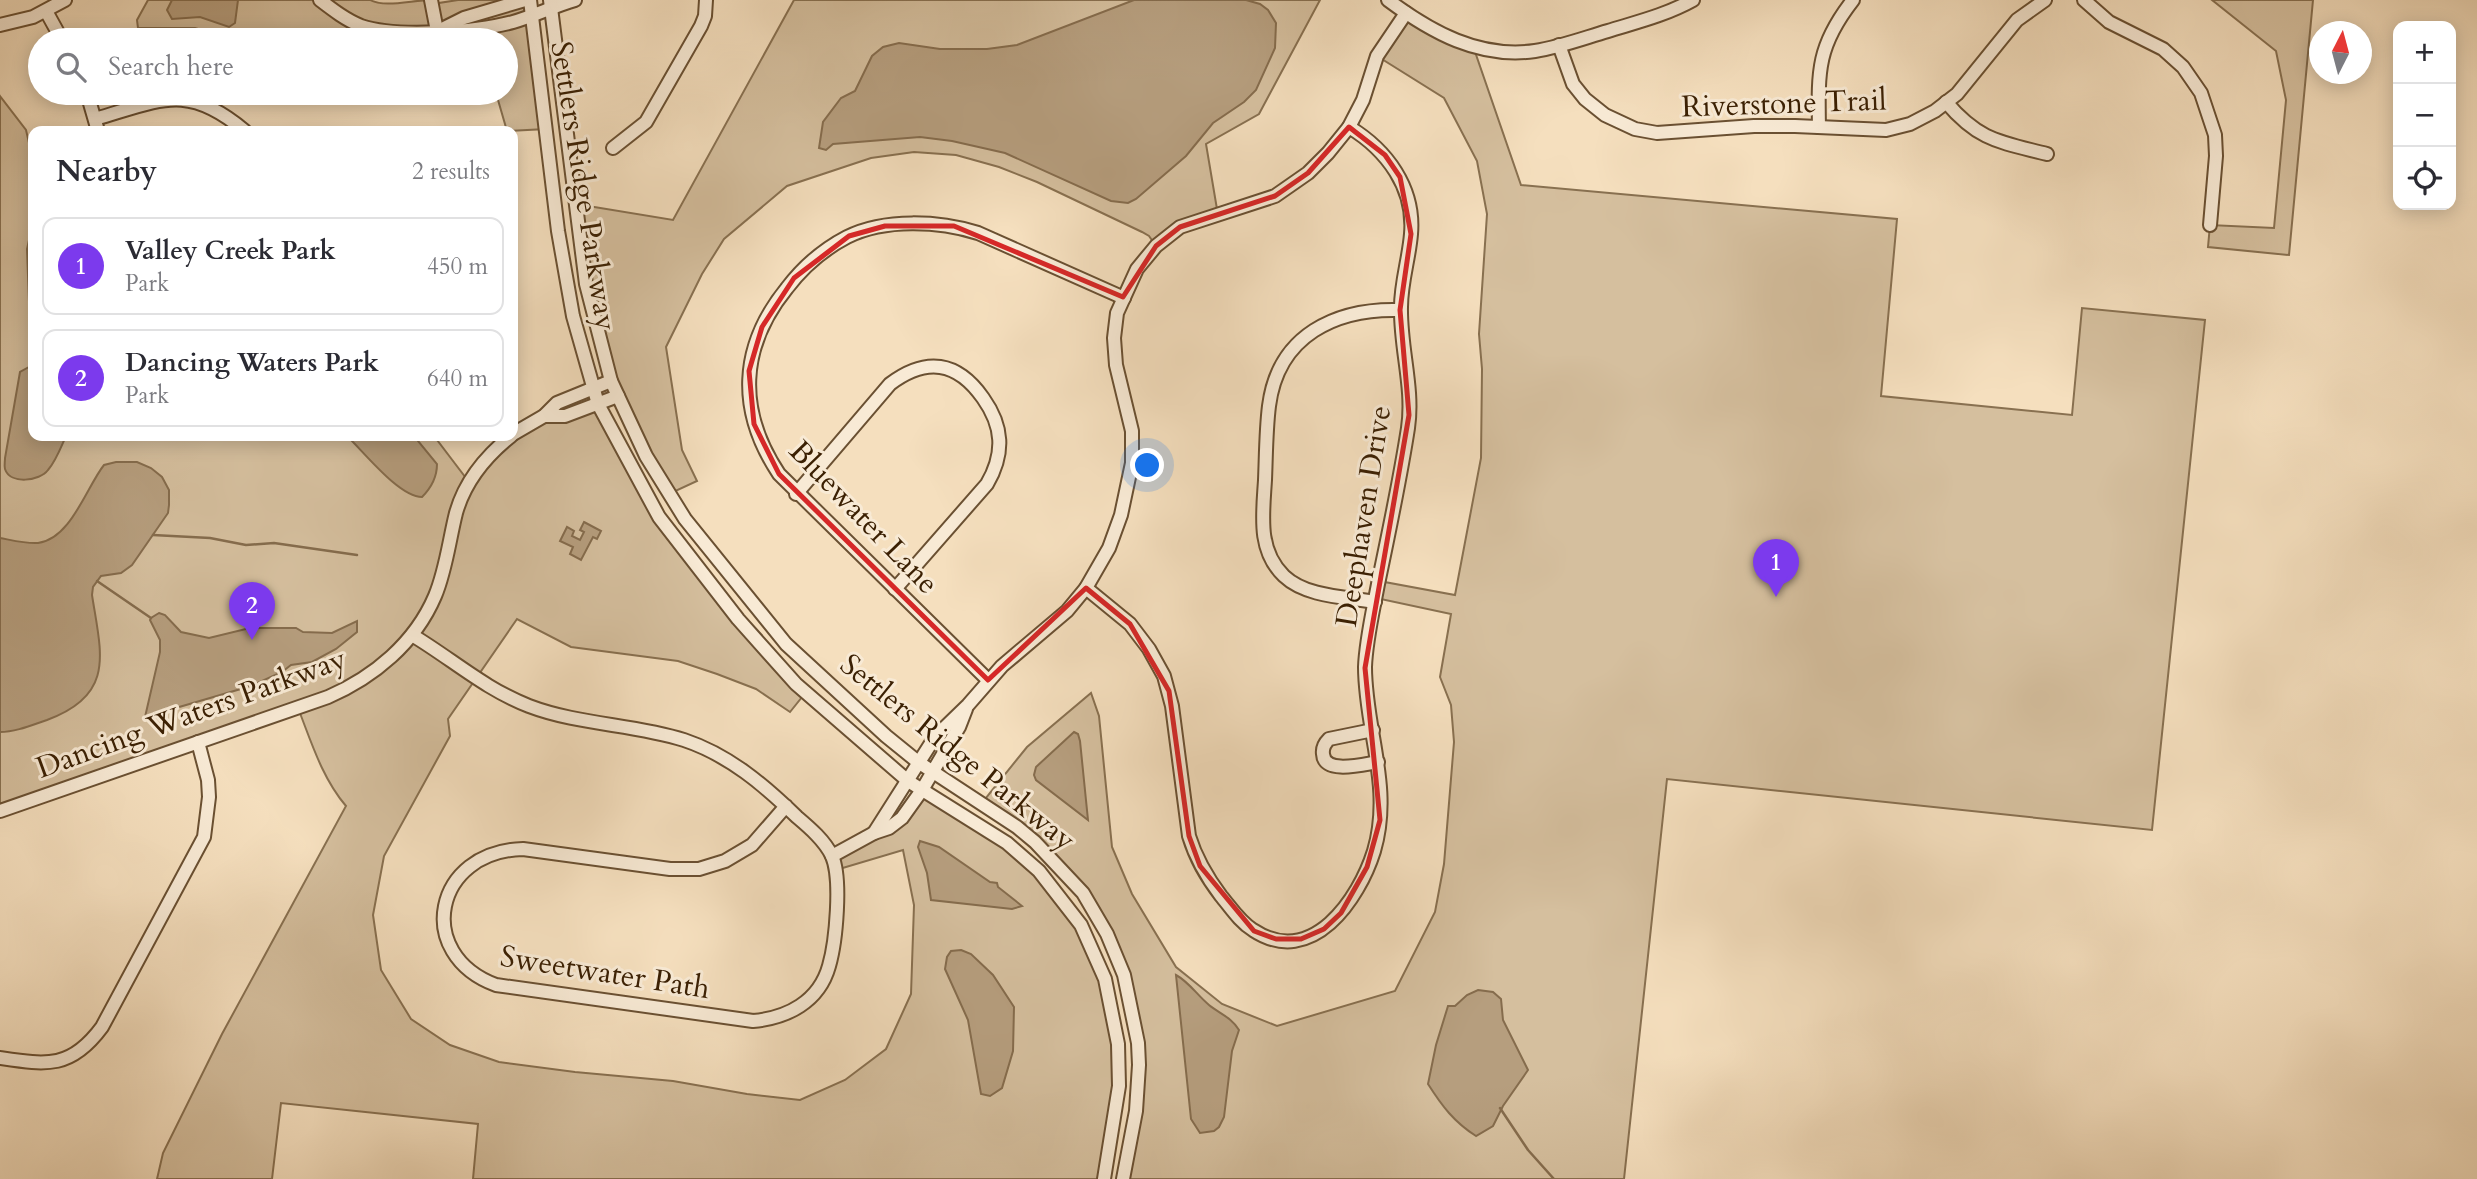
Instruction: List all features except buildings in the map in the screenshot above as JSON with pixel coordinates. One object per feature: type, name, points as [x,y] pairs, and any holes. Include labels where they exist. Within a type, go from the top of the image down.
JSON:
[{"type":"street","points":[[0,25],[46,12],[65,0]]},
{"type":"street","points":[[320,0],[335,12],[362,26],[375,28]]},
{"type":"street","points":[[431,0],[436,28]]},
{"type":"street","points":[[443,28],[464,18],[528,0]]},
{"type":"street","name":"Settlers Ridge Parkway","points":[[528,0],[558,231],[573,316],[598,404],[659,517],[738,619],[796,684],[908,781],[1007,843],[1032,864],[1066,904],[1089,941],[1105,979],[1118,1044],[1119,1086],[1104,1179]]},
{"type":"street","points":[[487,28],[531,16],[551,4],[575,0]]},
{"type":"street","points":[[612,148],[646,122],[701,26],[706,0]]},
{"type":"street","points":[[1388,0],[1446,38],[1478,48],[1520,52],[1559,45],[1667,13],[1693,0]]},
{"type":"street","points":[[1819,127],[1818,82],[1823,52],[1835,23],[1853,0]]},
{"type":"street","name":"Riverstone Trail","points":[[1559,45],[1573,83],[1585,99],[1605,115],[1635,129],[1657,133],[1754,126],[1886,130],[1910,124],[1935,111],[1957,93],[2017,20],[2045,0]]},
{"type":"street","points":[[2084,0],[2109,22],[2163,49],[2183,67],[2201,93],[2215,135],[2216,156],[2210,225]]},
{"type":"street","name":"Settlers Ridge Parkway","points":[[551,4],[586,284],[611,381],[646,456],[685,519],[786,644],[918,762],[1017,827],[1035,842],[1083,893],[1107,934],[1124,975],[1138,1043],[1136,1111],[1124,1179]]},
{"type":"street","points":[[46,12],[55,28]]},
{"type":"street","points":[[874,833],[935,737],[968,705],[988,680],[1067,611],[1100,566],[1116,530],[1132,463],[1132,431],[1116,365],[1114,338],[1117,313],[1137,269],[1156,246],[1180,227],[1275,196],[1308,173],[1349,127],[1363,100],[1377,55],[1406,13]]},
{"type":"street","points":[[1946,102],[1963,122],[1981,135],[2047,154]]},
{"type":"street","points":[[91,105],[97,125],[148,105]]},
{"type":"street","points":[[209,105],[239,126]]},
{"type":"street","name":"Deephaven Drive","points":[[1086,588],[1129,624],[1149,649],[1164,676],[1172,706],[1189,836],[1206,877],[1232,910],[1254,931],[1276,939],[1301,939],[1324,929],[1341,913],[1367,867],[1376,843],[1381,802],[1365,668],[1409,415],[1401,290],[1411,234],[1410,207],[1400,177],[1385,155],[1368,138],[1349,127]]},
{"type":"street","name":"Bluewater Lane","points":[[988,680],[796,494],[769,461],[754,424],[748,393],[753,346],[775,303],[794,278],[818,255],[849,236],[885,226],[922,223],[954,226],[978,233],[1124,298]]},
{"type":"street","points":[[1375,603],[1302,588],[1283,575],[1269,555],[1263,530],[1269,404],[1275,379],[1289,353],[1305,336],[1322,324],[1350,313],[1376,309],[1401,310]]},
{"type":"street","points":[[796,494],[890,384],[904,373],[917,368],[937,366],[959,373],[974,385],[992,411],[999,427],[999,457],[995,471],[987,484],[895,589]]},
{"type":"street","name":"Dancing Waters Parkway","points":[[518,428],[544,416],[557,403],[611,381]]},
{"type":"street","name":"Dancing Waters Parkway","points":[[544,416],[565,416],[618,396]]},
{"type":"street","name":"Dancing Waters Parkway","points":[[0,811],[345,690],[394,654],[412,635],[438,588],[463,495],[484,461],[503,441]]},
{"type":"street","name":"Sweetwater Path","points":[[412,635],[479,681],[529,706],[554,715],[664,735],[701,747],[750,775],[786,806],[813,831],[832,856],[838,893],[827,972],[816,992],[804,1004],[789,1013],[753,1021],[496,985],[482,980],[459,962],[451,948],[444,913],[447,897],[455,881],[478,859],[506,849],[523,849],[670,869],[699,869],[725,861],[752,845],[786,806]]},
{"type":"street","points":[[832,856],[874,833],[889,828],[902,818],[959,727],[968,705]]},
{"type":"street","points":[[1373,730],[1329,739],[1323,753],[1327,763],[1337,767],[1378,762]]},
{"type":"street","points":[[0,1058],[44,1063],[66,1059],[85,1047],[102,1027],[204,837],[209,812],[208,779],[198,742]]},
{"type":"highlighted area","points":[[1349,127],[1385,155],[1400,177],[1411,234],[1400,310],[1409,415],[1365,668],[1380,820],[1367,867],[1341,913],[1324,929],[1301,939],[1276,939],[1254,931],[1200,866],[1189,836],[1169,691],[1130,624],[1086,588],[988,680],[779,474],[754,424],[749,371],[762,327],[794,278],[849,236],[885,226],[954,226],[1123,297],[1156,246],[1180,227],[1275,196],[1308,173]]},
{"type":"shaded area","points":[[148,0],[370,0],[391,4],[431,0],[432,4],[458,0],[530,0],[546,129],[518,130],[518,126],[506,126],[499,105],[518,105],[518,28],[138,28],[137,20]]},
{"type":"shaded area","points":[[172,0],[238,0],[235,23],[229,27],[200,17],[172,19],[167,10]]},
{"type":"shaded area","points":[[794,0],[1320,0],[1259,114],[1206,144],[1218,215],[1200,219],[1156,246],[1149,236],[1142,232],[1037,182],[999,167],[956,155],[914,152],[871,158],[787,186],[724,239],[702,274],[666,347],[682,450],[697,481],[669,494],[611,381],[576,204],[673,220]]},
{"type":"shaded area","points":[[1134,0],[1246,0],[1260,4],[1268,10],[1276,23],[1275,48],[1256,90],[1244,102],[1213,123],[1186,156],[1128,203],[1111,201],[1005,153],[952,141],[920,137],[833,144],[826,150],[819,148],[823,122],[841,98],[855,91],[872,56],[883,47],[899,43],[940,49],[987,49],[1017,45]]},
{"type":"shaded area","points":[[2212,0],[2313,0],[2289,255],[2208,247],[2210,225],[2274,228],[2286,100],[2276,51]]},
{"type":"shaded area","points":[[1406,13],[1473,46],[1521,185],[1897,219],[1881,396],[2072,415],[2082,308],[2205,320],[2152,830],[1667,779],[1624,1179],[1122,1179],[1138,1087],[1124,975],[1066,873],[981,804],[1027,747],[1091,693],[1099,716],[1112,847],[1132,894],[1176,967],[1222,1004],[1277,1026],[1395,991],[1435,912],[1444,864],[1454,742],[1451,705],[1440,677],[1451,614],[1376,598],[1379,581],[1455,595],[1481,458],[1482,369],[1479,334],[1487,214],[1477,161],[1444,98],[1377,56]]},
{"type":"shaded area","points":[[0,96],[26,130],[28,139],[28,441],[438,441],[469,482],[508,441],[518,441],[519,429],[598,404],[659,517],[806,692],[790,712],[756,689],[717,674],[678,661],[571,647],[517,619],[448,719],[450,736],[384,856],[373,915],[381,970],[411,1019],[450,1045],[499,1062],[673,1081],[800,1100],[845,1080],[886,1049],[911,994],[914,905],[903,850],[836,870],[832,856],[889,828],[922,790],[1039,871],[1089,941],[1118,1044],[1104,1179],[473,1179],[478,1124],[281,1103],[272,1179],[157,1179],[163,1153],[222,1034],[346,806],[324,771],[298,708],[0,811]]},
{"type":"shaded area","points":[[28,368],[28,441],[64,441],[48,470],[39,477],[25,480],[8,474],[5,468],[20,372]]},
{"type":"shaded area","points":[[352,441],[418,441],[437,464],[431,486],[422,497],[403,490]]},
{"type":"shaded area","points":[[137,462],[162,477],[169,490],[168,513],[132,565],[121,573],[101,576],[93,587],[100,653],[99,670],[94,685],[84,698],[69,710],[18,730],[0,732],[0,538],[34,543],[50,539],[69,522],[104,465]]},
{"type":"shaded area","points":[[584,522],[601,531],[597,539],[593,537],[581,560],[570,554],[573,547],[560,541],[567,527],[574,531],[572,536],[580,540],[584,532],[580,530]]},
{"type":"shaded area","points":[[159,613],[165,615],[181,632],[209,638],[250,628],[296,628],[303,632],[332,633],[357,621],[357,632],[336,649],[312,662],[291,665],[251,686],[145,717],[160,652],[160,640],[150,620]]},
{"type":"shaded area","points":[[1074,732],[1078,734],[1080,741],[1088,820],[1036,780],[1034,775],[1036,767]]},
{"type":"shaded area","points":[[920,841],[939,847],[990,882],[997,883],[998,887],[1022,906],[1012,909],[931,900],[927,873],[918,847]]},
{"type":"shaded area","points":[[961,950],[971,954],[993,975],[1014,1007],[1013,1051],[1002,1088],[990,1096],[981,1094],[968,1020],[945,969],[951,951]]},
{"type":"shaded area","points":[[1176,975],[1239,1030],[1232,1051],[1224,1117],[1214,1131],[1200,1133],[1191,1119]]},
{"type":"shaded area","points":[[1478,990],[1493,992],[1501,999],[1503,1020],[1528,1070],[1503,1106],[1493,1126],[1476,1136],[1449,1113],[1428,1084],[1448,1006],[1455,1006],[1467,995]]},
{"type":"waterway","points":[[153,535],[210,538],[246,545],[274,543],[357,555]]},
{"type":"waterway","points":[[97,581],[151,618]]},
{"type":"waterway","points":[[1500,1108],[1528,1150],[1554,1179]]},
{"type":"place","name":"Valley Creek Park","points":[[1776,597]]},
{"type":"place","name":"Dancing Waters Park","points":[[252,640]]}]
